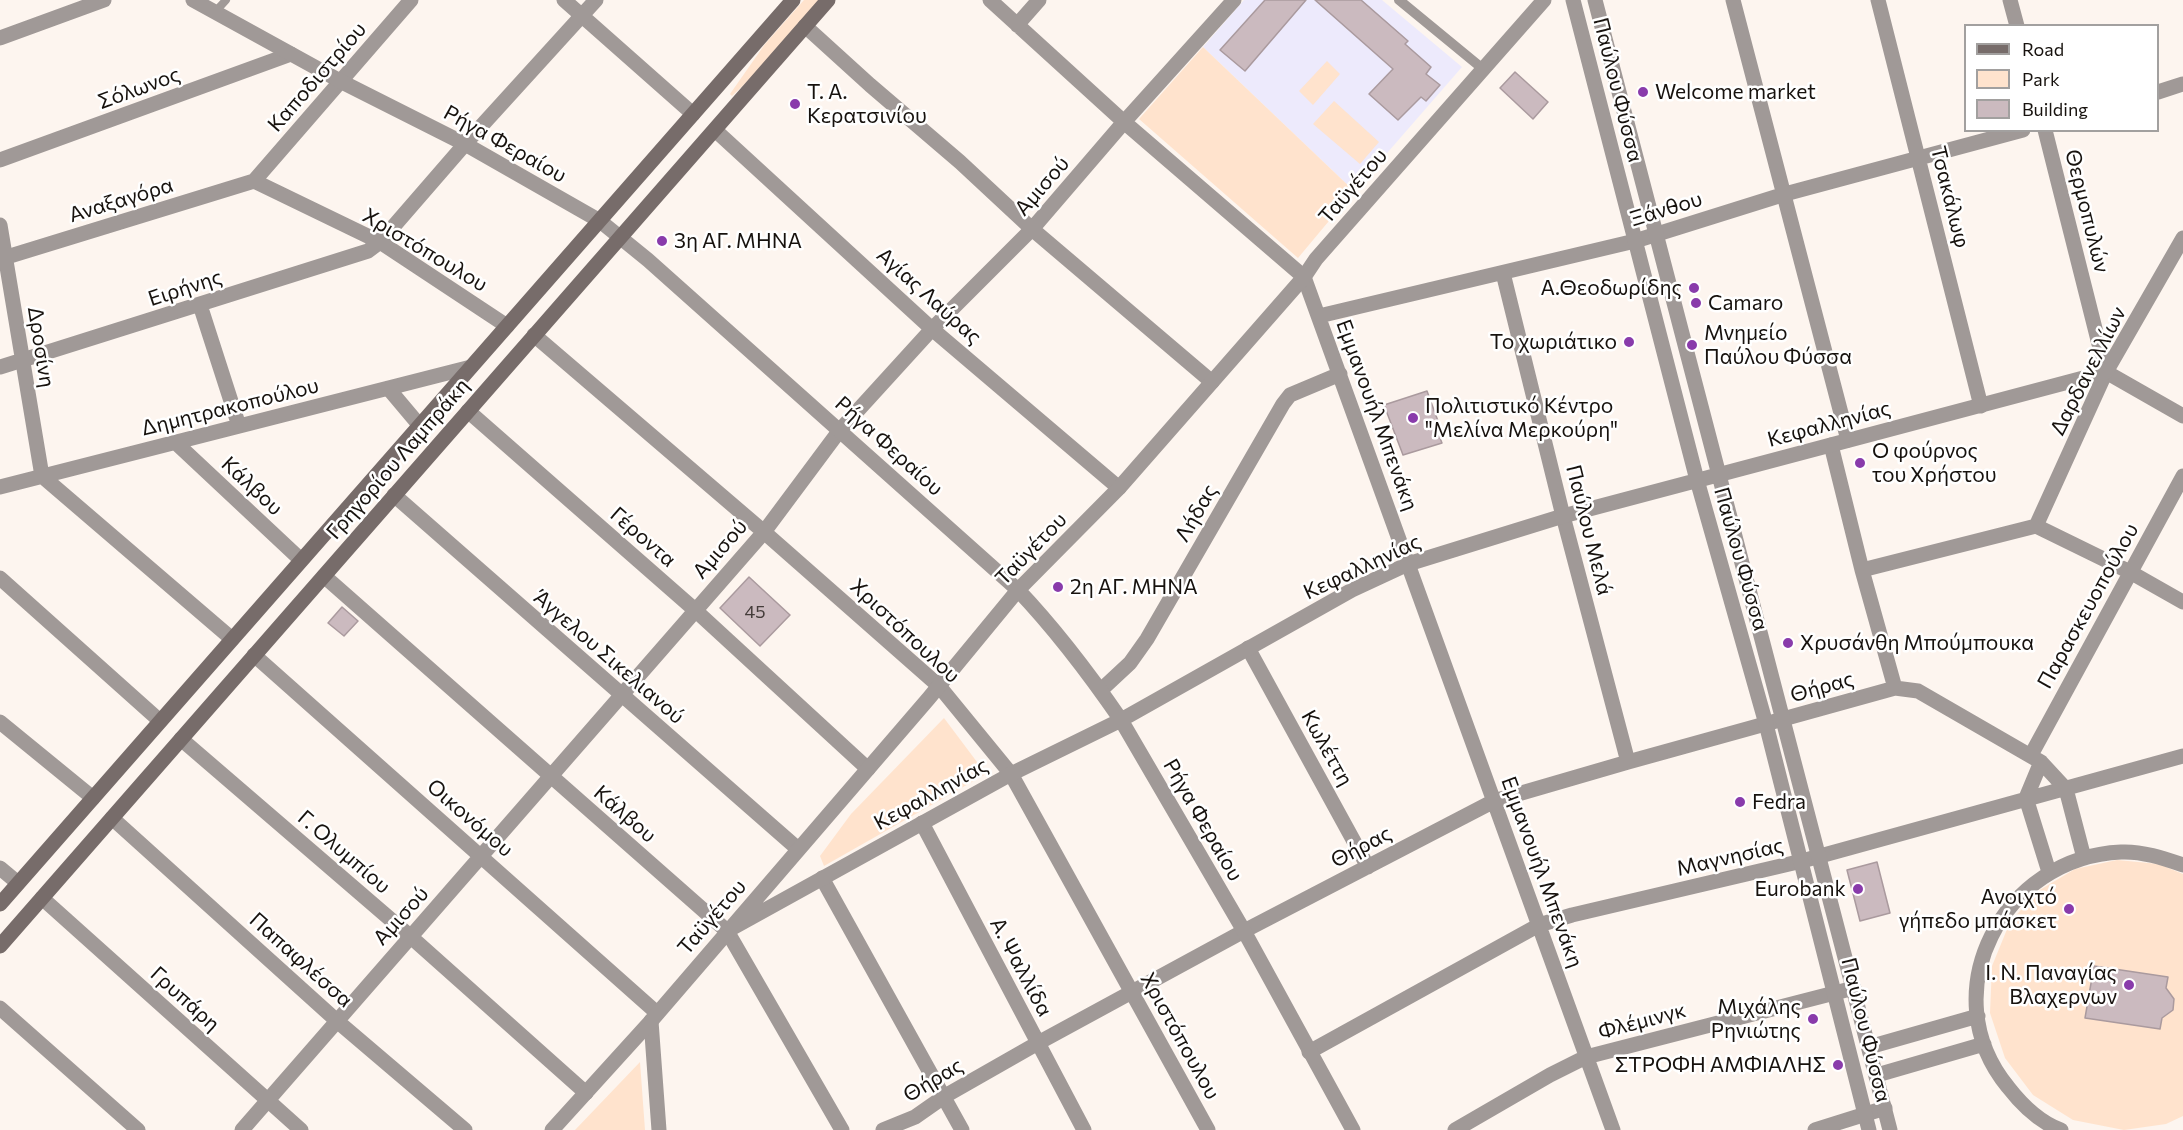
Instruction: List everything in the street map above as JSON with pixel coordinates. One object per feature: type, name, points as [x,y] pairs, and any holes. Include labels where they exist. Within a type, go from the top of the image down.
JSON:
[{"type":"main road","name":"Γρηγορίου Λαμπράκη","points":[[0,904],[793,0]]},
{"type":"main road","name":"Γρηγορίου Λαμπράκη","points":[[0,946],[828,0]]},
{"type":"street","points":[[0,38],[104,0]]},
{"type":"street","name":"Ρήγα Φεραίου","points":[[193,0],[342,82],[465,144],[600,220],[622,237],[1018,590],[1037,609],[1101,690],[1121,720],[1244,931],[1353,1130]]},
{"type":"street","name":"Καποδιστρίου","points":[[254,181],[411,0]]},
{"type":"street","points":[[564,0],[693,114]]},
{"type":"street","points":[[380,242],[465,144],[596,0]]},
{"type":"street","name":"Εμμανουήλ Μπενάκη","points":[[990,0],[1124,122],[1304,277],[1613,1130]]},
{"type":"street","points":[[1017,25],[1039,0]]},
{"type":"street","name":"Αμισού","points":[[242,1130],[764,532],[840,430],[932,329],[1032,229],[1234,0]]},
{"type":"street","points":[[1399,0],[1484,69]]},
{"type":"street","name":"Ταϋγέτου","points":[[552,1130],[654,1017],[939,687],[1018,590],[1119,488],[1544,0]]},
{"type":"street","name":"Παύλου Φύσσα","points":[[1573,0],[1697,480],[1802,861],[1869,1130]]},
{"type":"street","name":"Παύλου Φύσσα","points":[[1595,0],[1890,1130]]},
{"type":"street","points":[[1733,0],[1848,440]]},
{"type":"street","name":"Τσακάλωφ","points":[[1878,0],[1981,406]]},
{"type":"street","points":[[2010,0],[2016,24]]},
{"type":"street","points":[[805,26],[960,162],[1032,229],[1212,382]]},
{"type":"street","name":"Σόλωνος","points":[[0,160],[291,54]]},
{"type":"street","points":[[2159,91],[2183,84]]},
{"type":"street","name":"Αγίας Λαύρας","points":[[715,129],[932,329],[1119,488]]},
{"type":"street","name":"Ξάνθου","points":[[1319,316],[1635,241],[1785,195],[2016,132]]},
{"type":"street","name":"Θερμοπυλών","points":[[2046,132],[2106,372]]},
{"type":"street","name":"Χριστόπουλου","points":[[254,181],[380,242],[507,326]]},
{"type":"street","name":"Αναξαγόρα","points":[[3,258],[254,181]]},
{"type":"street","name":"Δροσίνη","points":[[0,225],[3,258],[42,476]]},
{"type":"street","name":"Δαρδανελλίων","points":[[2036,526],[2106,372],[2183,238]]},
{"type":"street","name":"Ειρήνης","points":[[0,367],[22,362],[368,251],[380,242]]},
{"type":"street","name":"Παύλου Μελά","points":[[1503,273],[1563,516],[1628,762]]},
{"type":"street","points":[[200,305],[239,426]]},
{"type":"street","name":"Χριστόπουλου","points":[[534,335],[764,532],[939,687],[1011,774],[1208,1130]]},
{"type":"street","name":"Δημητρακοπούλου","points":[[0,487],[471,367]]},
{"type":"street","points":[[2106,372],[2183,416]]},
{"type":"street","name":"Κεφαλληνίας","points":[[727,931],[1011,774],[1121,720],[1352,590],[1408,564],[1563,516],[2106,372]]},
{"type":"street","name":"Λήδας","points":[[1101,690],[1130,663],[1147,639],[1283,404],[1290,395],[1340,374]]},
{"type":"street","points":[[388,388],[420,426]]},
{"type":"street","name":"Γέροντα","points":[[468,411],[695,610],[868,769]]},
{"type":"street","name":"Κάλβου","points":[[175,442],[301,560]]},
{"type":"street","points":[[1831,445],[1862,570],[1895,688],[1918,691],[2036,759],[2066,789],[2084,858]]},
{"type":"street","points":[[42,476],[232,639]]},
{"type":"street","name":"Παρασκευοπούλου","points":[[2026,798],[2036,759],[2130,572],[2183,476]]},
{"type":"street","name":"Άγγελου Σικελιανού","points":[[394,495],[798,849]]},
{"type":"street","points":[[1862,570],[2036,526],[2130,572],[2183,602]]},
{"type":"street","name":"Κάλβου","points":[[324,576],[727,931],[842,1130]]},
{"type":"street","points":[[0,578],[160,721]]},
{"type":"street","name":"Κωλέττη","points":[[1248,648],[1368,867]]},
{"type":"street","name":"Οικονόμου","points":[[254,655],[482,856],[654,1017]]},
{"type":"street","name":"Θήρας","points":[[883,1130],[915,1116],[945,1096],[1132,991],[1494,801],[1895,688]]},
{"type":"street","points":[[0,722],[93,798]]},
{"type":"street","name":"Γ. Ολυμπίου","points":[[181,739],[411,937],[586,1093]]},
{"type":"street","name":"Μαγνησίας","points":[[1309,1052],[1539,925],[1572,915],[1820,857],[2183,756]]},
{"type":"street","points":[[2026,798],[2049,872]]},
{"type":"street","name":"Παπαφλέσσα","points":[[112,818],[336,1021],[465,1130]]},
{"type":"street","name":"Α. Ψαλλίδα","points":[[922,823],[1084,1130]]},
{"type":"street","points":[[2061,1130],[2052,1127],[2023,1105],[1999,1077],[1984,1044],[1977,1016],[1977,981],[1986,946],[2002,916],[2025,889],[2049,872],[2084,858],[2121,852],[2153,855],[2183,865]]},
{"type":"street","points":[[0,868],[18,883]]},
{"type":"street","points":[[822,878],[962,1130]]},
{"type":"street","name":"Γρυπάρη","points":[[42,898],[301,1130]]},
{"type":"street","name":"Φλέμινγκ","points":[[1455,1130],[1550,1075],[1586,1057],[1854,988]]},
{"type":"street","points":[[0,1008],[138,1130]]},
{"type":"street","points":[[1869,1047],[1977,1016]]},
{"type":"street","points":[[654,1017],[659,1130]]},
{"type":"street","points":[[1877,1075],[1984,1044]]},
{"type":"street","points":[[1815,1130],[1885,1108]]},
{"type":"lane","points":[[215,12],[226,0]]},
{"type":"shaded area","points":[[1244,0],[1382,0],[1462,67],[1354,191],[1203,47]]},
{"type":"green space","points":[[804,0],[828,0],[805,26],[732,96],[730,94],[765,44]]},
{"type":"green space","points":[[1203,47],[1354,191],[1298,258],[1139,119]]},
{"type":"green space","points":[[1327,61],[1340,74],[1313,105],[1299,91]]},
{"type":"green space","points":[[1334,101],[1379,142],[1360,164],[1313,124]]},
{"type":"green space","points":[[944,718],[986,774],[824,866],[820,856],[851,814]]},
{"type":"green space","points":[[2117,860],[2159,864],[2183,874],[2183,1116],[2166,1124],[2124,1130],[2073,1120],[2033,1095],[2005,1058],[1990,1013],[1992,966],[2010,922],[2038,891],[2075,869]]},
{"type":"green space","points":[[640,1062],[645,1130],[575,1130]]},
{"type":"building","points":[[1265,0],[1306,0],[1245,71],[1220,50]]},
{"type":"building","points":[[1315,0],[1361,0],[1408,41],[1405,44],[1431,67],[1426,74],[1440,85],[1426,101],[1421,97],[1398,120],[1369,94],[1393,69]]},
{"type":"building","points":[[1515,72],[1548,102],[1533,119],[1500,88]]},
{"type":"building","name":"Πολιτιστικό Κέντρο \"Μελίνα Μερκούρη\"","points":[[1427,391],[1442,432],[1438,433],[1442,443],[1403,455],[1384,405]]},
{"type":"building","points":[[749,577],[790,615],[760,646],[720,608]]},
{"type":"building","points":[[342,607],[358,621],[344,636],[328,623]]},
{"type":"building","points":[[1877,862],[1890,913],[1860,921],[1847,870]]},
{"type":"building","name":"Ι. Ν. Παναγίας Βλαχερνων","points":[[2094,966],[2168,977],[2166,988],[2174,999],[2173,1010],[2162,1018],[2160,1029],[2085,1018]]},
{"type":"place","name":"Welcome market","points":[[1643,92]]},
{"type":"place","name":"Τ. Α. Κερατσινίου","points":[[795,104]]},
{"type":"place","name":"3η ΑΓ. ΜΗΝΑ","points":[[662,241]]},
{"type":"place","name":"Α.Θεοδωρίδης","points":[[1694,288]]},
{"type":"place","name":"Camaro","points":[[1696,303]]},
{"type":"place","name":"Το χωριάτικο","points":[[1629,342]]},
{"type":"place","name":"Μνημείο Παύλου Φύσσα","points":[[1692,345]]},
{"type":"place","name":"Πολιτιστικό Κέντρο \"Μελίνα Μερκούρη\"","points":[[1413,418]]},
{"type":"place","name":"Ο φούρνος του Χρήστου","points":[[1860,463]]},
{"type":"place","name":"2η ΑΓ. ΜΗΝΑ","points":[[1058,587]]},
{"type":"place","name":"Χρυσάνθη Μπούμπουκα","points":[[1788,643]]},
{"type":"place","name":"Fedra","points":[[1740,802]]},
{"type":"place","name":"Eurobank","points":[[1858,889]]},
{"type":"place","name":"Ανοιχτό γήπεδο μπάσκετ","points":[[2069,909]]},
{"type":"place","name":"Ι. Ν. Παναγίας Βλαχερνων","points":[[2129,985]]},
{"type":"place","name":"Μιχάλης Ρηνιώτης","points":[[1813,1019]]},
{"type":"place","name":"ΣΤΡΟΦΗ ΑΜΦΙΑΛΗΣ","points":[[1838,1065]]}]
